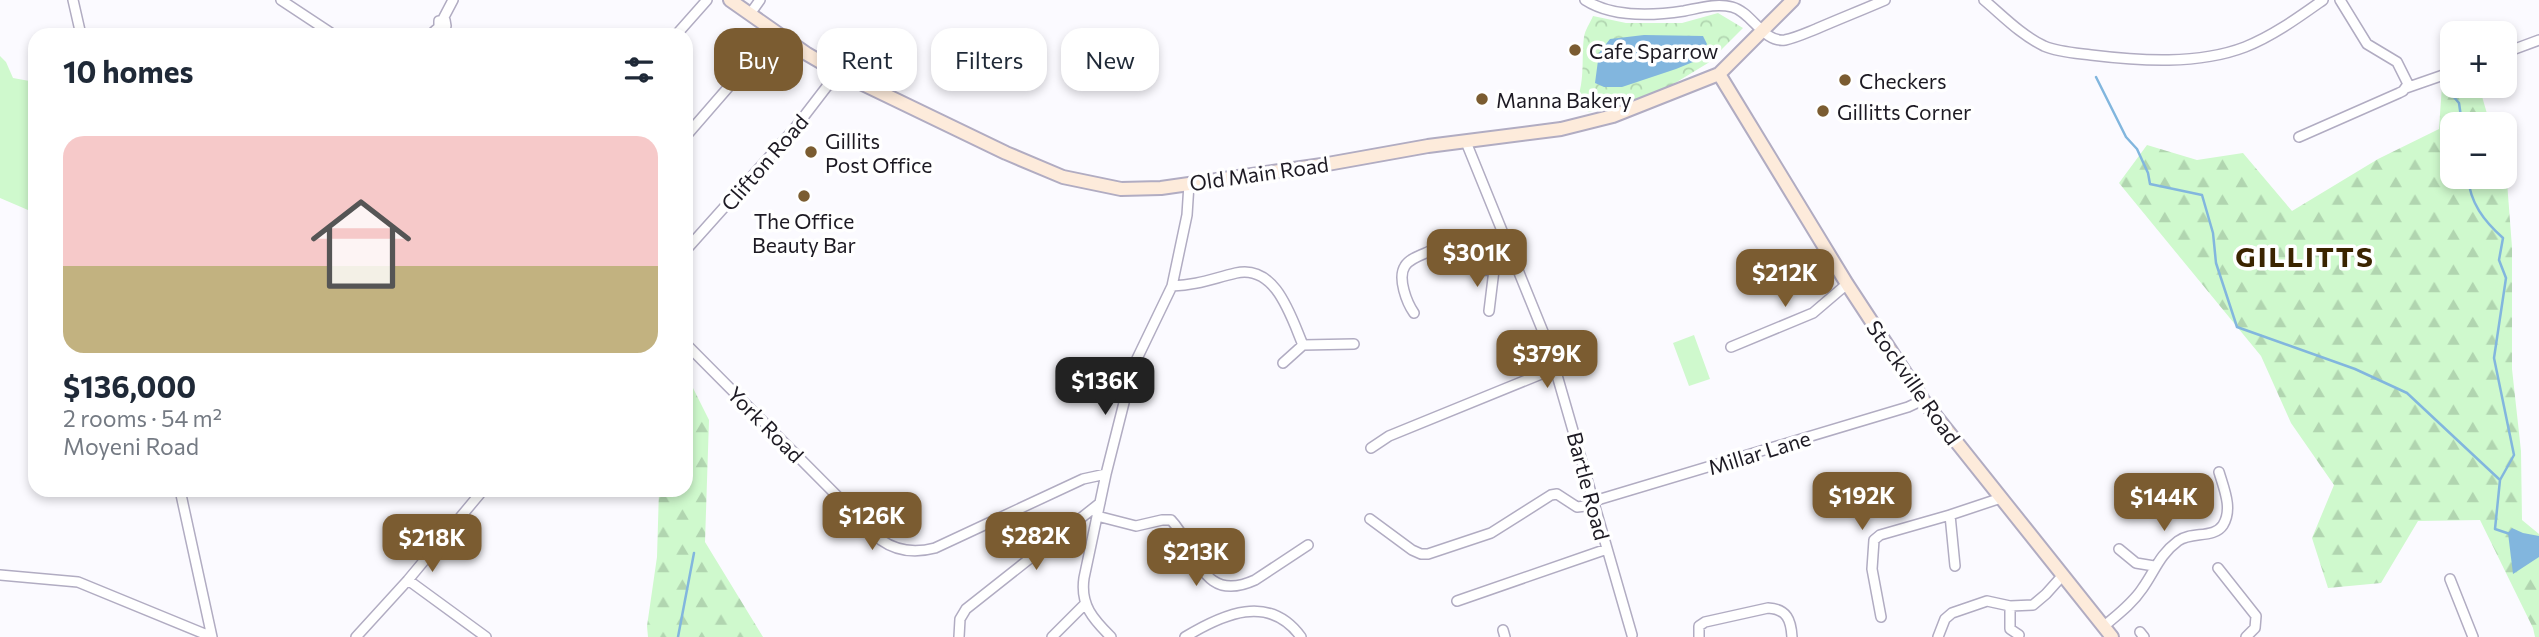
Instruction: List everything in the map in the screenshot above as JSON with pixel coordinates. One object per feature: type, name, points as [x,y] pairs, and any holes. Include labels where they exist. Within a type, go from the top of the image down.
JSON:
[{"type":"street","points":[[73,0],[79,28]]},
{"type":"street","points":[[281,0],[323,28]]},
{"type":"street","points":[[436,28],[453,0]]},
{"type":"street","points":[[682,28],[707,0]]},
{"type":"street","name":"Old Main Road","points":[[730,0],[817,60]]},
{"type":"street","points":[[750,14],[760,0]]},
{"type":"street","points":[[1585,0],[1604,8],[1642,15],[1708,6],[1734,7],[1745,13],[1774,39],[1786,40],[1885,0]]},
{"type":"street","name":"Old Main Road","points":[[878,91],[1017,158],[1063,177],[1121,188],[1189,184],[1561,129],[1591,122],[1646,104],[1719,74],[1793,0]]},
{"type":"street","points":[[1984,0],[2026,36],[2049,48],[2155,60],[2209,55],[2241,48],[2265,38],[2323,0]]},
{"type":"street","points":[[2340,0],[2367,44],[2394,60],[2401,68],[2408,84],[2406,88]]},
{"type":"street","points":[[2517,48],[2539,40]]},
{"type":"street","name":"Stockville Road","points":[[1719,74],[1846,284],[1923,400],[2107,632]]},
{"type":"street","points":[[2300,136],[2406,88],[2440,76]]},
{"type":"street","points":[[693,127],[725,91]]},
{"type":"street","name":"Clifton Road","points":[[693,242],[795,128],[823,91]]},
{"type":"street","name":"Bartle Road","points":[[1466,142],[1556,368],[1631,636]]},
{"type":"street","points":[[1111,637],[1091,617],[1082,590],[1106,474],[1133,367],[1172,286],[1187,215],[1189,184]]},
{"type":"street","points":[[1414,313],[1406,299],[1403,273],[1407,264],[1436,248],[1453,246],[1474,266],[1494,270],[1515,261]]},
{"type":"street","points":[[1489,312],[1494,270]]},
{"type":"street","points":[[1172,286],[1194,285],[1240,272],[1258,274],[1270,282],[1282,300],[1303,345]]},
{"type":"street","points":[[1731,347],[1813,313],[1846,284]]},
{"type":"street","points":[[1283,363],[1303,345],[1354,344]]},
{"type":"street","name":"York Road","points":[[693,351],[881,540],[893,547],[917,552],[935,548],[1085,478],[1106,474]]},
{"type":"street","points":[[1371,448],[1389,436],[1556,368]]},
{"type":"street","name":"Millar Lane","points":[[1595,503],[1908,407],[1923,400]]},
{"type":"street","points":[[2107,632],[2137,595],[2154,565],[2183,537],[2214,531],[2222,525],[2228,509],[2219,472]]},
{"type":"street","points":[[1370,519],[1412,550],[1424,554],[1441,551],[1491,533],[1551,495],[1557,494],[1579,508],[1595,503]]},
{"type":"street","points":[[182,497],[212,637]]},
{"type":"street","points":[[356,637],[477,497]]},
{"type":"street","points":[[1881,618],[1872,569],[1874,540],[2001,498]]},
{"type":"street","points":[[959,637],[960,619],[965,609],[1100,503]]},
{"type":"street","points":[[1950,515],[1955,566]]},
{"type":"street","points":[[1097,516],[1136,526],[1171,520],[1203,573],[1212,581],[1228,585],[1246,584],[1255,580],[1308,545]]},
{"type":"street","points":[[1457,601],[1607,549]]},
{"type":"street","points":[[2119,549],[2136,563],[2154,565]]},
{"type":"street","points":[[2218,568],[2256,616],[2256,628],[2246,637]]},
{"type":"street","points":[[0,575],[78,582],[212,637]]},
{"type":"street","points":[[1938,637],[1945,619],[1952,613],[1987,601],[2010,606],[2028,606],[2038,602],[2063,575]]},
{"type":"street","points":[[2450,579],[2473,637]]},
{"type":"street","points":[[408,580],[486,637]]},
{"type":"street","points":[[1052,637],[1085,604]]},
{"type":"street","points":[[2010,606],[2010,629],[2019,635]]},
{"type":"street","points":[[1699,637],[1699,626],[1705,622],[1768,608],[1776,608],[1786,614],[1791,624],[1792,637]]},
{"type":"street","points":[[1185,637],[1227,615],[1256,610],[1277,616],[1301,637]]},
{"type":"green space","points":[[1718,13],[1743,28],[1708,63],[1657,94],[1589,112],[1574,104],[1582,81],[1585,34],[1593,16],[1626,23],[1682,23]]},
{"type":"green space","points":[[0,56],[6,62],[13,78],[28,81],[28,210],[0,198]]},
{"type":"green space","points":[[2441,98],[2482,98],[2487,112],[2440,112]]},
{"type":"green space","points":[[2440,114],[2440,189],[2508,189],[2512,247],[2512,369],[2521,451],[2522,520],[2539,534],[2539,637],[2535,637],[2480,520],[2418,521],[2381,583],[2328,588],[2312,538],[2334,485],[2291,423],[2261,356],[2119,183],[2147,145],[2197,160],[2243,153],[2292,211],[2378,159],[2439,129]]},
{"type":"green space","points":[[1694,335],[1710,379],[1689,386],[1673,343]]},
{"type":"green space","points":[[693,388],[709,420],[705,542],[763,637],[648,637],[647,626],[657,557],[659,497],[693,497]]},
{"type":"water","points":[[1644,35],[1703,36],[1707,44],[1693,62],[1676,69],[1622,87],[1604,87],[1595,83],[1599,53],[1610,39]]},
{"type":"water","points":[[2512,528],[2539,536],[2539,557],[2513,574],[2508,533]]},
{"type":"waterway","points":[[2096,77],[2126,137],[2137,149],[2150,184],[2202,195],[2213,233],[2216,263],[2237,327],[2355,369],[2407,393],[2500,480]]},
{"type":"waterway","points":[[2455,98],[2459,103],[2460,112]]},
{"type":"waterway","points":[[2470,189],[2479,211],[2503,238],[2499,260],[2506,278],[2494,358],[2514,455],[2500,480],[2495,529],[2510,534]]},
{"type":"waterway","points":[[678,637],[694,553]]},
{"type":"place","name":"Cafe Sparrow","points":[[1575,50]]},
{"type":"place","name":"Checkers","points":[[1845,80]]},
{"type":"place","name":"Manna Bakery","points":[[1482,99]]},
{"type":"place","name":"Gillitts Corner","points":[[1823,111]]},
{"type":"place","name":"Gillits Post Office","points":[[811,152]]},
{"type":"place","name":"The Office Beauty Bar","points":[[804,196]]},
{"type":"district","name":"GILLITTS","points":[[2305,256]]}]
